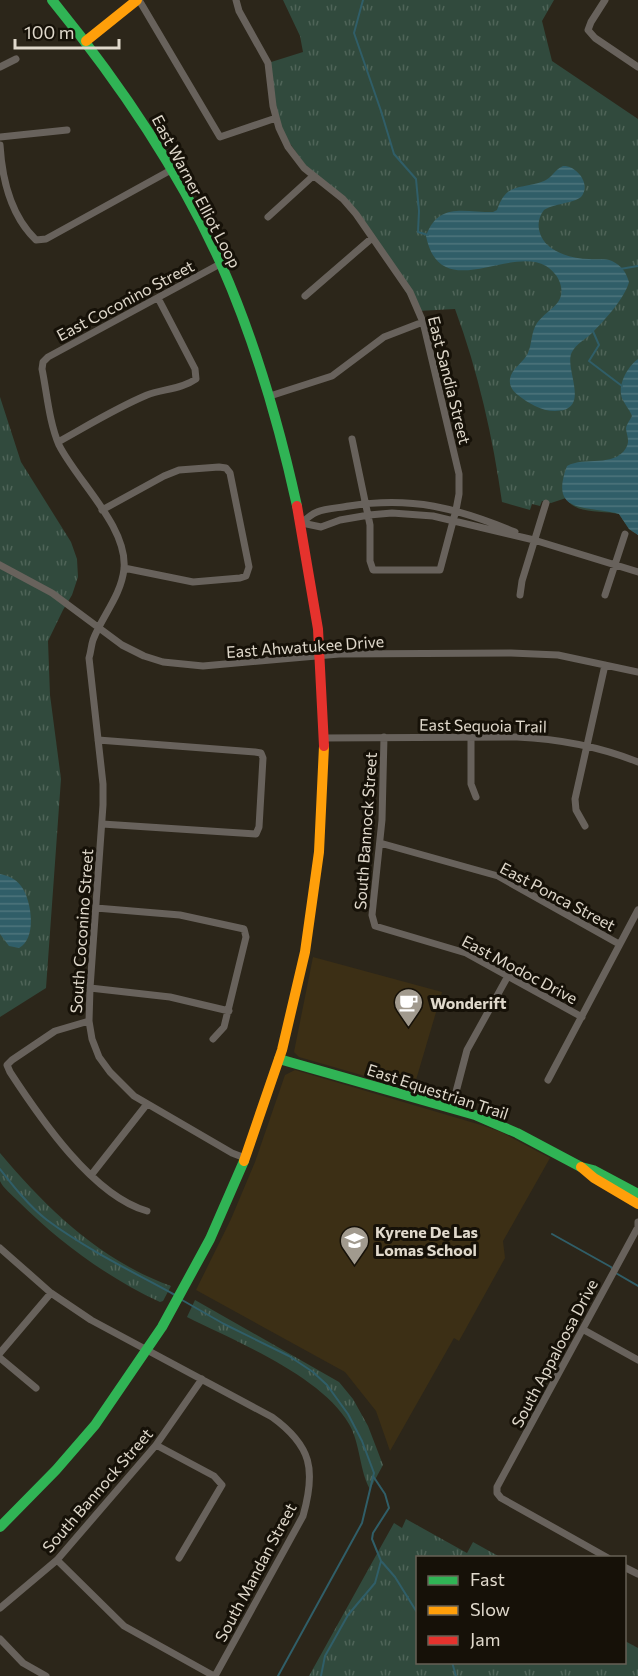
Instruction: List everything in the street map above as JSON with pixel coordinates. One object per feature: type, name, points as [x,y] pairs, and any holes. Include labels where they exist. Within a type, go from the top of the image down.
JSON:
[{"type":"main road","name":"East Warner Elliot Loop","points":[[0,1527],[65,1460],[106,1410],[148,1351],[185,1287],[220,1217],[245,1158],[279,1059],[297,988],[312,904],[323,780],[321,656],[315,600],[302,523],[270,396],[248,330],[220,264],[171,170],[140,117],[86,41],[52,0]]},
{"type":"main road","points":[[86,41],[138,0]]},
{"type":"main road","name":"East Equestrian Trail","points":[[279,1059],[452,1107],[499,1124],[638,1194]]},
{"type":"main road","name":"East Equestrian Trail","points":[[581,1167],[590,1178],[638,1204]]},
{"type":"street","points":[[138,0],[220,137],[276,118]]},
{"type":"street","name":"East Sandia Street","points":[[236,0],[239,11],[268,63],[276,118],[295,158],[313,176],[343,199],[410,292],[423,322],[459,474],[459,494],[454,521],[440,570],[373,570],[370,561],[368,509]]},
{"type":"street","points":[[605,0],[588,30],[595,38],[638,67]]},
{"type":"street","points":[[0,68],[16,59]]},
{"type":"street","points":[[0,138],[68,130]]},
{"type":"street","points":[[0,145],[3,180],[10,198],[30,234],[36,240],[46,239],[171,170]]},
{"type":"street","points":[[268,217],[313,176]]},
{"type":"street","points":[[305,296],[372,238]]},
{"type":"street","name":"East Coconino Street","points":[[58,442],[42,369],[43,362],[48,357],[220,264]]},
{"type":"street","points":[[102,510],[179,470],[226,468],[230,473],[249,567],[246,576],[193,582],[124,568],[121,544],[58,442],[132,402],[164,389],[189,384],[196,379],[195,369],[158,298]]},
{"type":"street","points":[[270,396],[332,376],[384,337],[423,322]]},
{"type":"street","points":[[352,439],[368,509]]},
{"type":"street","points":[[520,595],[522,581],[546,502]]},
{"type":"street","points":[[302,523],[317,512],[416,503],[456,510],[534,540]]},
{"type":"street","points":[[302,523],[321,527],[368,509],[416,514],[534,540],[638,572]]},
{"type":"street","points":[[605,595],[625,534]]},
{"type":"street","name":"East Ahwatukee Drive","points":[[0,565],[52,593],[122,645],[144,656],[184,665],[213,666],[321,656],[392,653],[511,653],[558,655],[638,672]]},
{"type":"street","name":"South Coconino Street","points":[[124,568],[117,595],[93,641],[90,658],[103,784],[90,988],[89,1021],[92,1039],[99,1057],[123,1087],[147,1104],[232,1153],[245,1158]]},
{"type":"street","points":[[585,826],[576,810],[574,799],[605,665]]},
{"type":"street","name":"South Bannock Street","points":[[375,926],[372,915],[380,843],[384,737]]},
{"type":"street","points":[[471,737],[471,784],[476,797]]},
{"type":"street","name":"East Sequoia Trail","points":[[323,738],[546,738],[587,745],[638,762]]},
{"type":"street","points":[[98,740],[261,753],[263,758],[259,826],[256,834],[102,824]]},
{"type":"street","name":"East Ponca Street","points":[[380,843],[498,876],[619,944]]},
{"type":"street","points":[[96,908],[180,915],[244,929],[246,937],[229,1011],[224,1027],[213,1039]]},
{"type":"street","points":[[548,1080],[638,910]]},
{"type":"street","name":"East Modoc Drive","points":[[375,926],[453,948],[582,1017]]},
{"type":"street","points":[[452,1107],[467,1050],[508,976]]},
{"type":"street","points":[[90,988],[170,996],[229,1011]]},
{"type":"street","points":[[89,1021],[55,1031],[19,1054],[7,1065],[43,1121],[63,1146],[114,1194],[134,1207],[147,1211]]},
{"type":"street","points":[[92,1174],[147,1104]]},
{"type":"street","name":"South Appaloosa Drive","points":[[606,1556],[501,1498],[497,1493],[497,1486],[584,1330],[638,1227],[638,1222]]},
{"type":"street","name":"South Mandan Street","points":[[0,1248],[51,1293],[91,1320],[272,1417],[288,1429],[304,1449],[310,1471],[310,1492],[303,1516],[214,1676]]},
{"type":"street","points":[[0,1353],[51,1293]]},
{"type":"street","points":[[584,1330],[638,1360]]},
{"type":"street","points":[[0,1358],[36,1388]]},
{"type":"street","name":"South Bannock Street","points":[[0,1608],[57,1560],[156,1445],[202,1379]]},
{"type":"street","points":[[156,1445],[214,1476],[222,1485],[179,1558]]},
{"type":"street","points":[[57,1560],[124,1626],[214,1676]]},
{"type":"street","points":[[0,1639],[23,1663],[46,1676]]},
{"type":"shaded area","points":[[313,957],[442,992],[413,1090],[299,1057],[294,1052]]},
{"type":"shaded area","name":"Kyrene De Las Lomas School","points":[[295,1070],[481,1125],[501,1132],[550,1158],[503,1241],[505,1258],[459,1341],[454,1338],[390,1451],[376,1411],[345,1372],[196,1290],[231,1219],[255,1162],[285,1075]]},
{"type":"green space","points":[[283,0],[554,0],[542,21],[552,61],[638,119],[638,535],[629,529],[619,514],[576,507],[566,498],[551,503],[542,501],[540,506],[532,504],[530,510],[502,502],[484,405],[455,309],[418,311],[356,214],[313,176],[279,128],[268,63],[303,52],[300,36]]},
{"type":"green space","points":[[0,397],[21,462],[71,542],[77,559],[78,577],[72,595],[48,641],[50,695],[61,779],[46,988],[0,1017]]},
{"type":"green space","points":[[0,1153],[37,1194],[77,1231],[121,1263],[171,1286],[163,1301],[160,1302],[103,1270],[67,1245],[34,1216],[8,1192],[0,1181]]},
{"type":"green space","points":[[195,1300],[339,1382],[353,1399],[368,1426],[383,1465],[370,1489],[364,1475],[353,1431],[336,1407],[299,1375],[187,1317]]},
{"type":"green space","points":[[406,1519],[467,1553],[473,1542],[498,1556],[416,1556],[416,1664],[626,1664],[626,1642],[638,1648],[638,1676],[309,1676],[394,1523],[402,1528]]},
{"type":"water","points":[[563,166],[573,169],[581,176],[584,181],[584,192],[578,199],[544,210],[540,216],[539,229],[544,242],[561,254],[575,258],[612,261],[623,270],[629,282],[613,309],[572,352],[570,359],[575,397],[572,404],[566,409],[550,411],[526,401],[513,390],[510,382],[511,375],[528,353],[537,323],[555,306],[561,296],[560,283],[553,271],[546,266],[531,262],[514,262],[460,270],[445,267],[434,256],[426,236],[431,225],[445,213],[453,211],[493,212],[497,210],[505,194],[510,190],[544,181]]},
{"type":"water","points":[[638,359],[638,535],[629,529],[619,514],[584,508],[567,501],[563,493],[563,482],[567,466],[614,458],[626,448],[628,441],[626,427],[632,416],[623,400],[621,389],[625,374]]},
{"type":"water","points":[[0,874],[19,883],[28,900],[30,928],[25,943],[19,948],[9,946],[0,934]]},
{"type":"waterway","points":[[363,0],[354,33],[394,154],[416,179],[418,232],[428,235]]},
{"type":"waterway","points":[[620,269],[638,266]]},
{"type":"waterway","points":[[592,329],[599,345],[589,361],[622,386]]},
{"type":"waterway","points":[[0,1169],[28,1202],[62,1231],[175,1295]]},
{"type":"waterway","points":[[552,1234],[611,1267],[614,1272],[638,1286]]},
{"type":"waterway","points":[[182,1300],[289,1356],[313,1372],[327,1385],[348,1414],[362,1441],[374,1473],[362,1523],[278,1676]]},
{"type":"waterway","points":[[321,1676],[325,1656],[348,1615],[375,1583],[381,1561],[372,1539],[373,1533],[389,1508],[385,1494],[373,1476]]},
{"type":"waterway","points":[[382,1562],[395,1577],[416,1611]]},
{"type":"waterway","points":[[453,1664],[456,1676]]},
{"type":"traffic: fast","points":[[52,0],[100,62],[145,126],[204,228],[245,323],[274,414],[297,506]]},
{"type":"traffic: fast","points":[[279,1059],[475,1115],[517,1133],[638,1194]]},
{"type":"traffic: fast","points":[[0,1527],[56,1470],[95,1425],[162,1327],[210,1239],[244,1161]]},
{"type":"traffic: slow","points":[[86,41],[137,0]]},
{"type":"traffic: slow","points":[[244,1161],[282,1050],[305,952],[319,852],[324,746]]},
{"type":"traffic: slow","points":[[581,1167],[594,1178],[638,1204]]},
{"type":"traffic: jam","points":[[297,506],[318,629],[324,746]]},
{"type":"place","name":"Wonderift","points":[[409,1028]]},
{"type":"place","name":"Kyrene De Las Lomas School","points":[[354,1266]]}]
